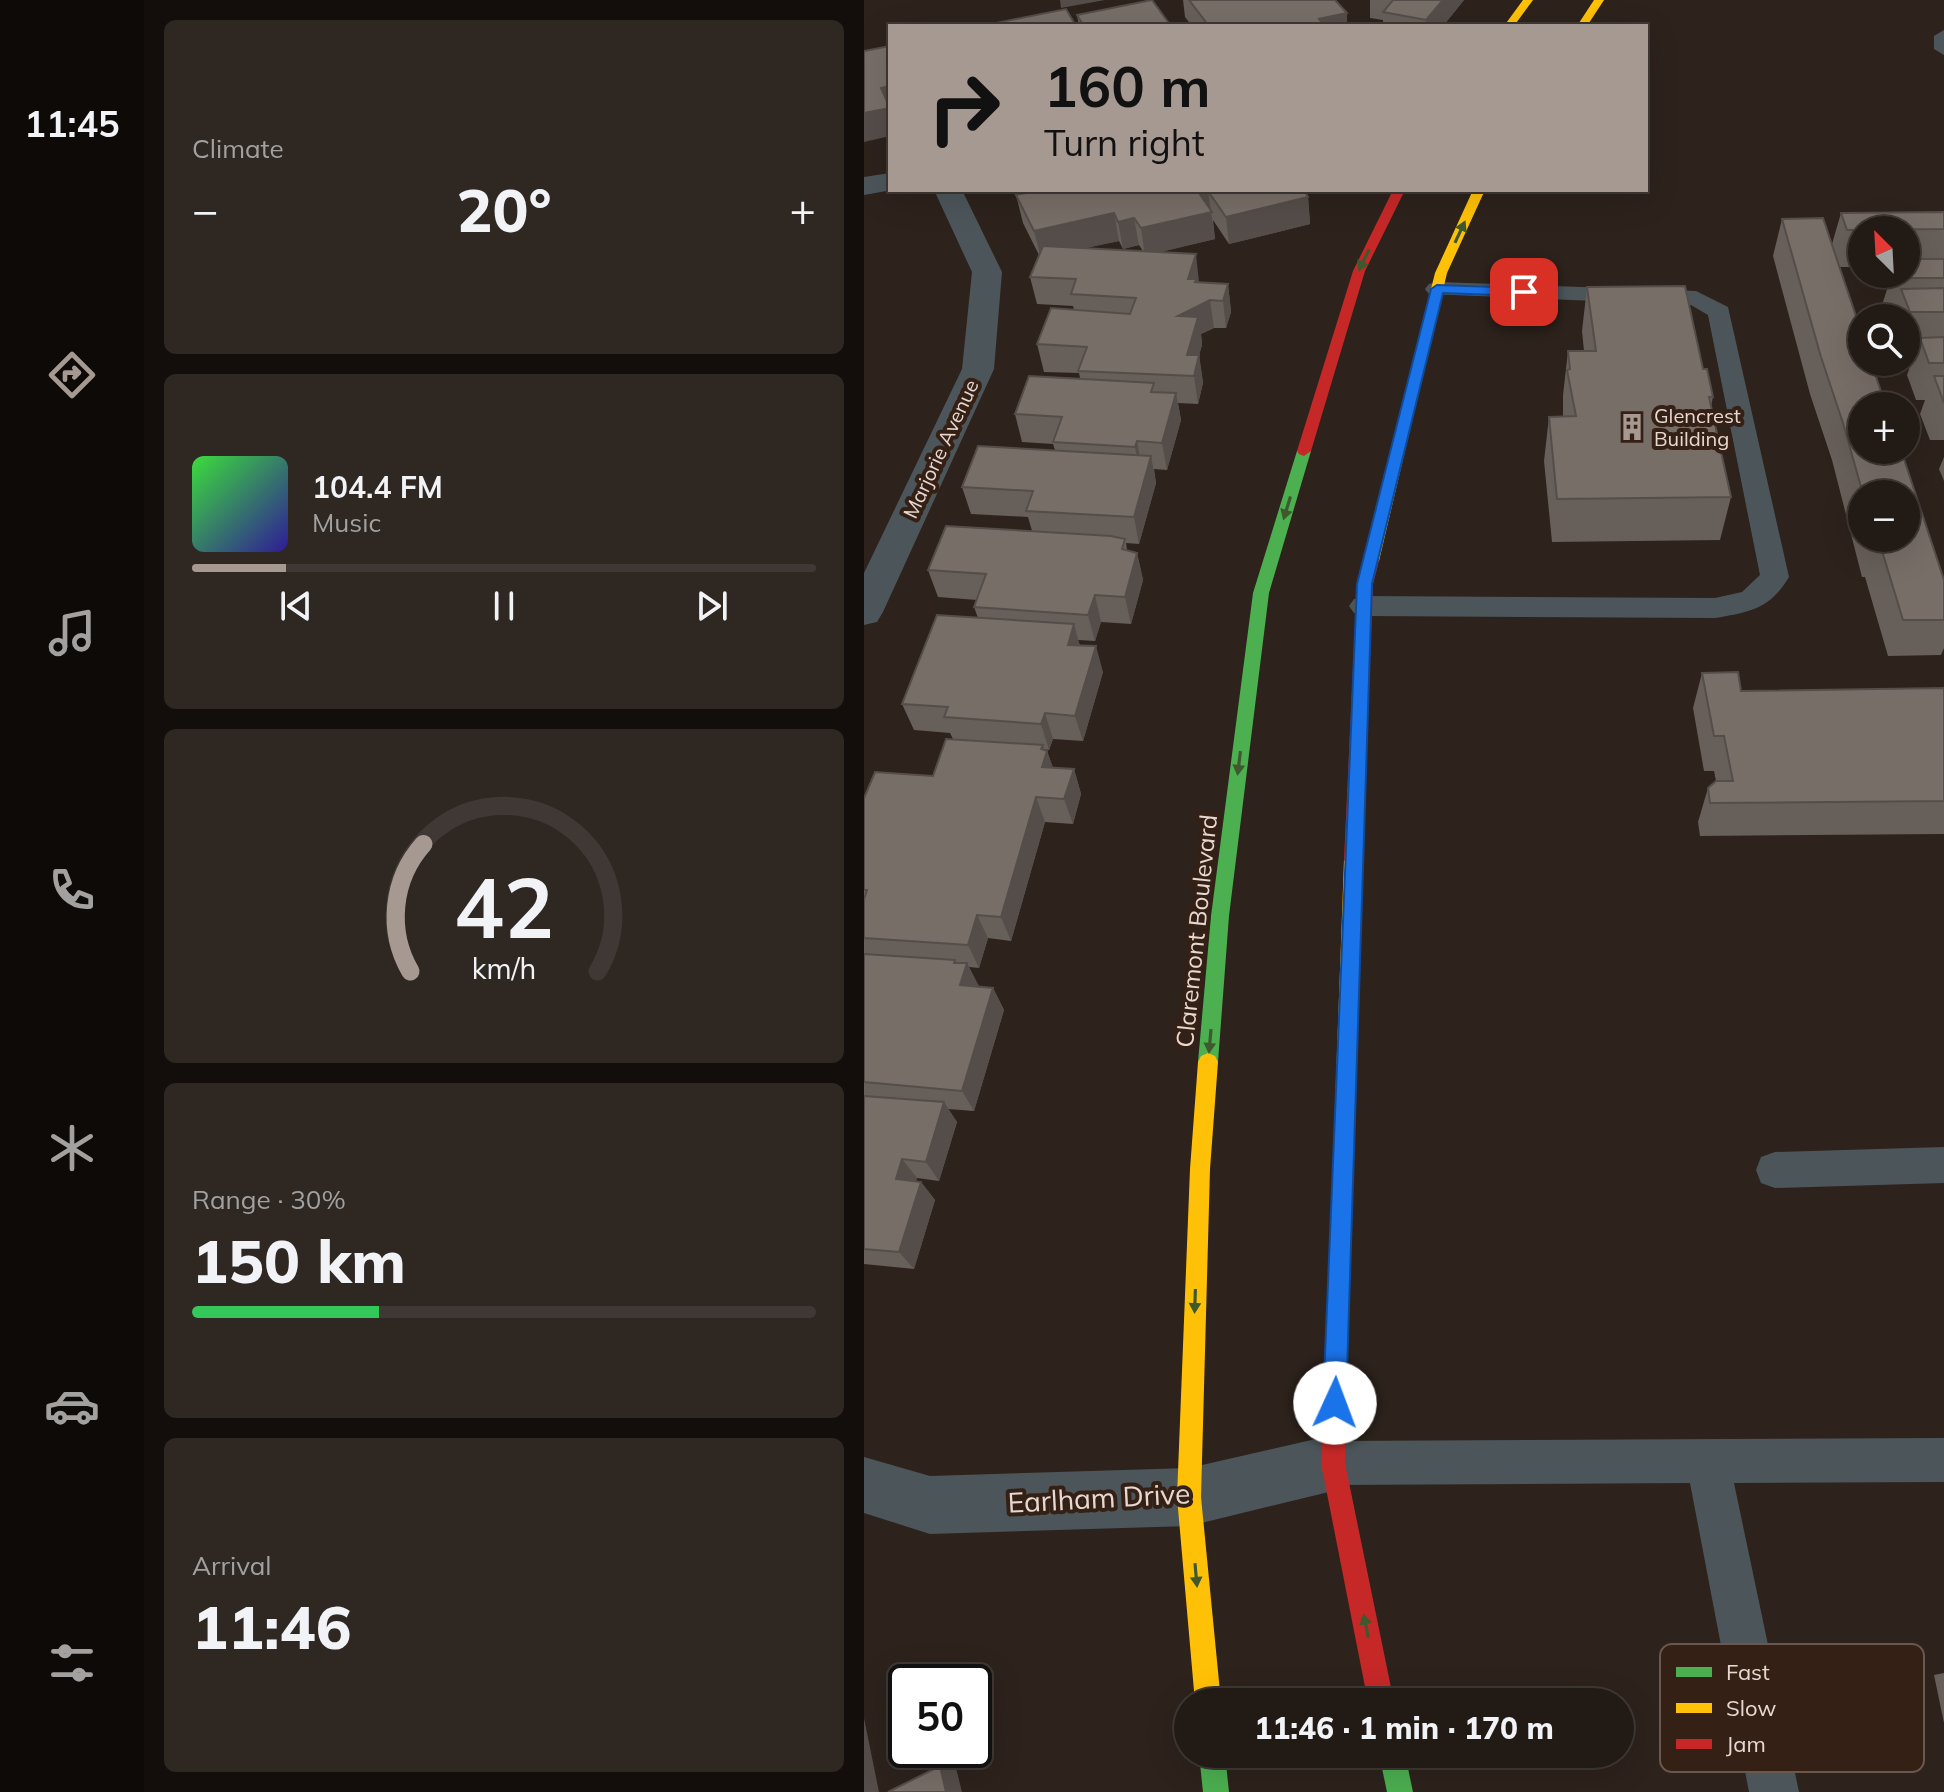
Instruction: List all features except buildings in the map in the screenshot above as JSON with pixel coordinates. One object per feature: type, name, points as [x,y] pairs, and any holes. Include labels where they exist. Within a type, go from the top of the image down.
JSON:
[{"type":"main road","points":[[1510,24],[1528,0]]},
{"type":"main road","points":[[1583,24],[1599,0]]},
{"type":"main road","name":"Claremont Boulevard","points":[[1207,1688],[1189,1497],[1200,1169],[1214,979],[1261,593],[1359,271],[1398,192]]},
{"type":"main road","points":[[1378,1688],[1333,1463],[1352,874],[1365,584],[1441,273],[1478,192]]},
{"type":"main road","points":[[1213,1768],[1216,1792]]},
{"type":"main road","points":[[1395,1768],[1400,1792]]},
{"type":"street","points":[[864,186],[888,182]]},
{"type":"street","name":"Marjorie Avenue","points":[[864,612],[978,369],[987,272],[949,192]]},
{"type":"street","name":"Earlham Drive","points":[[864,1485],[930,1505],[1189,1497],[1333,1463]]},
{"type":"lane","points":[[1944,36],[1944,49]]},
{"type":"lane","points":[[1364,606],[1715,608],[1751,601],[1775,577],[1719,312],[1696,298],[1437,289]]},
{"type":"lane","points":[[1775,1170],[1944,1165]]},
{"type":"lane","points":[[1333,1463],[1944,1460]]},
{"type":"lane","points":[[1708,1461],[1744,1644]]},
{"type":"lane","points":[[1770,1772],[1774,1792]]},
{"type":"traffic: fast","points":[[1208,1062],[1220,916],[1261,593],[1304,451]]},
{"type":"traffic: fast","points":[[1213,1768],[1216,1792]]},
{"type":"traffic: fast","points":[[1395,1768],[1400,1792]]},
{"type":"traffic: slow","points":[[1510,24],[1528,0]]},
{"type":"traffic: slow","points":[[1583,24],[1599,0]]},
{"type":"traffic: slow","points":[[1371,561],[1441,273],[1478,192]]},
{"type":"traffic: slow","points":[[1335,1407],[1353,860]]},
{"type":"traffic: slow","points":[[1207,1688],[1189,1497],[1200,1169],[1208,1062]]},
{"type":"traffic: jam","points":[[1304,451],[1359,271],[1398,192]]},
{"type":"traffic: jam","points":[[1353,860],[1365,584],[1371,561]]},
{"type":"traffic: jam","points":[[1335,1407],[1333,1463],[1378,1688]]},
{"type":"place","name":"Glencrest Building","points":[[1632,427]]},
{"type":"route","points":[[1335,1403],[1365,584],[1437,289],[1524,292]]}]
